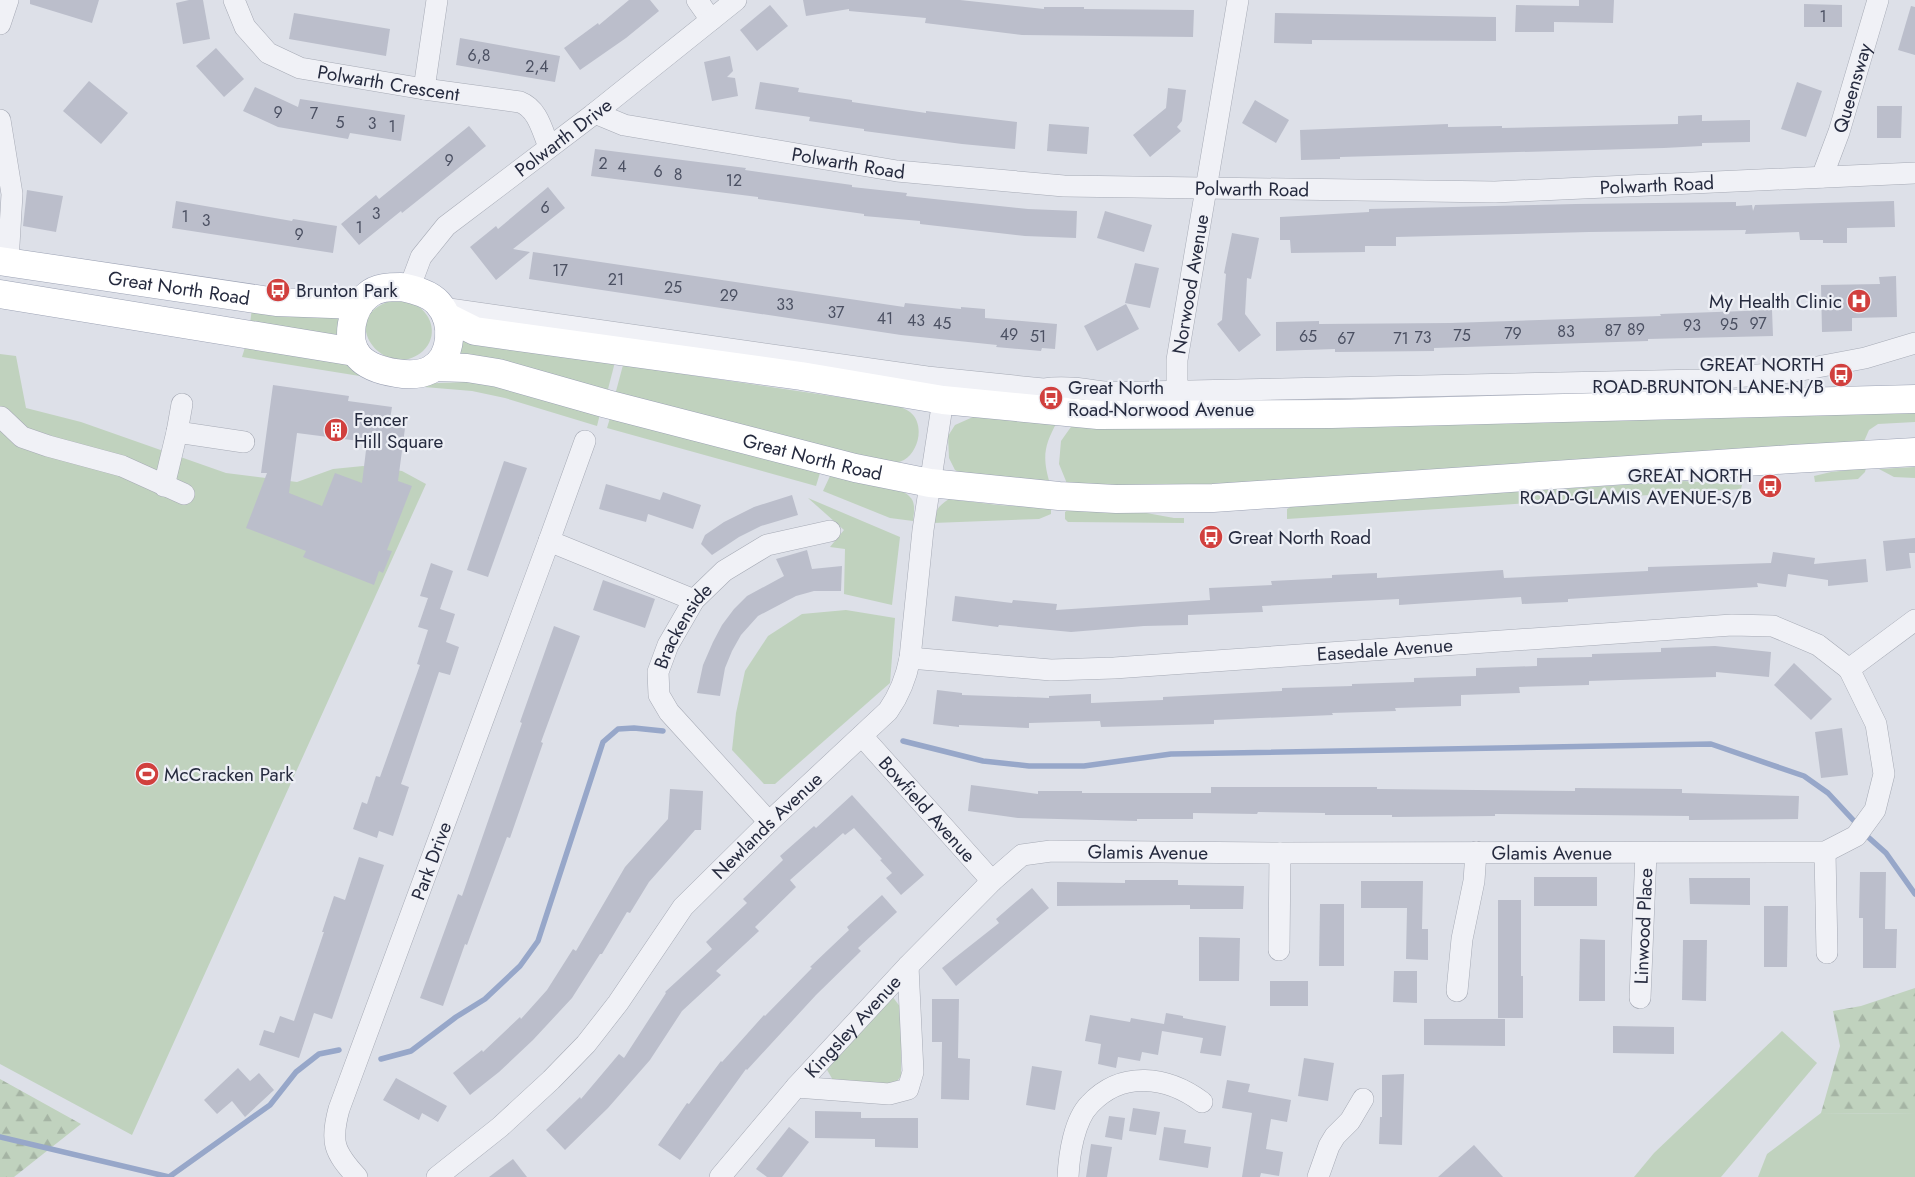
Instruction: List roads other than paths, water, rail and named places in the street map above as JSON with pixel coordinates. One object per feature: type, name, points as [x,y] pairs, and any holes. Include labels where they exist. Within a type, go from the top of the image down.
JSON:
[{"type":"main road","name":"Great North Road","points":[[4,262],[276,302],[359,305]]},
{"type":"main road","points":[[355,352],[352,334],[354,315],[359,305],[368,294],[383,288],[401,286],[419,291],[429,297],[437,302],[444,312],[450,331],[445,354],[435,367]]},
{"type":"main road","name":"Great North Road","points":[[1,297],[355,352],[365,362],[385,371],[416,374],[435,367],[467,368],[498,374],[854,468],[930,484],[1059,496],[1116,499],[1213,498],[1915,452]]},
{"type":"main road","points":[[444,312],[475,331],[801,376],[943,400],[1098,414],[1332,414],[1915,399]]},
{"type":"street","points":[[0,24],[8,0]]},
{"type":"street","name":"Polwarth Crescent","points":[[234,0],[245,27],[268,53],[300,68],[424,89],[520,102],[529,106],[535,114],[549,147]]},
{"type":"street","points":[[424,89],[437,0]]},
{"type":"street","points":[[697,0],[711,20]]},
{"type":"street","name":"Polwarth Drive","points":[[409,288],[421,257],[446,226],[595,113],[736,0]]},
{"type":"street","name":"Norwood Avenue","points":[[1177,391],[1176,360],[1238,0]]},
{"type":"street","name":"Queensway","points":[[1822,176],[1839,132],[1878,0]]},
{"type":"street","name":"Polwarth Road","points":[[595,113],[624,125],[897,171],[1064,186],[1495,192],[1915,173]]},
{"type":"street","points":[[0,120],[12,194],[4,262]]},
{"type":"street","points":[[444,312],[927,377],[1043,389],[1058,387],[1087,388],[1098,391],[1700,380],[1791,372],[1865,358],[1915,342]]},
{"type":"street","name":"Newlands Avenue","points":[[437,1177],[500,1127],[551,1080],[586,1044],[618,1003],[682,907],[769,822],[888,711],[899,695],[907,677],[910,658],[923,530],[943,400]]},
{"type":"street","points":[[164,486],[182,404]]},
{"type":"street","points":[[0,417],[22,437],[122,466],[184,494]]},
{"type":"street","points":[[177,432],[244,442]]},
{"type":"street","name":"Park Drive","points":[[357,1177],[346,1165],[336,1149],[333,1130],[339,1109],[585,441]]},
{"type":"street","name":"Brackenside","points":[[769,822],[669,712],[659,695],[658,672],[668,645],[694,600],[724,571],[767,545],[830,531]]},
{"type":"street","points":[[549,542],[694,600]]},
{"type":"street","points":[[1849,669],[1915,620]]},
{"type":"street","name":"Easedale Avenue","points":[[910,658],[1051,670],[1105,668],[1732,624],[1773,626],[1818,645],[1849,669]]},
{"type":"street","name":"Glamis Avenue","points":[[992,881],[1022,855],[1051,851],[1280,854],[1825,852],[1856,836],[1875,810],[1884,774],[1876,724],[1849,669]]},
{"type":"street","name":"Bowfield Avenue","points":[[862,736],[992,881]]},
{"type":"street","points":[[1457,991],[1462,939],[1474,881],[1476,852]]},
{"type":"street","points":[[1825,852],[1827,953]]},
{"type":"street","name":"Linwood Place","points":[[1640,998],[1646,853]]},
{"type":"street","points":[[1280,854],[1280,950]]},
{"type":"street","name":"Kingsley Avenue","points":[[721,1176],[796,1087],[908,966],[992,881]]},
{"type":"street","points":[[796,1087],[889,1094],[908,1089],[913,1072],[908,966]]},
{"type":"street","points":[[1068,1177],[1070,1154],[1076,1130],[1089,1105],[1111,1087],[1140,1079],[1171,1085],[1188,1092],[1202,1102]]},
{"type":"street","points":[[1318,1177],[1329,1146],[1335,1136],[1350,1121],[1364,1100]]},
{"type":"waterway","points":[[381,1059],[411,1051],[456,1017],[485,999],[520,966],[538,941],[603,742],[618,729],[634,728],[663,731]]},
{"type":"waterway","points":[[903,741],[983,761],[1029,766],[1084,766],[1171,754],[1711,744],[1804,776],[1828,793],[1855,822]]},
{"type":"waterway","points":[[1868,837],[1886,853],[1915,894]]},
{"type":"waterway","points":[[0,1137],[169,1177],[270,1105],[296,1072],[319,1054],[339,1050]]},
{"type":"place","name":"Brunton Park","points":[[278,290]]},
{"type":"place","name":"My Health Clinic","points":[[1859,301]]},
{"type":"place","name":"GREAT NORTH ROAD-BRUNTON LANE-N/B","points":[[1841,375]]},
{"type":"place","name":"Great North Road-Norwood Avenue","points":[[1051,398]]},
{"type":"place","name":"Fencer Hill Square","points":[[336,430]]},
{"type":"place","name":"GREAT NORTH ROAD-GLAMIS AVENUE-S/B","points":[[1770,486]]},
{"type":"place","name":"Great North Road","points":[[1211,537]]},
{"type":"place","name":"McCracken Park","points":[[147,774]]}]
